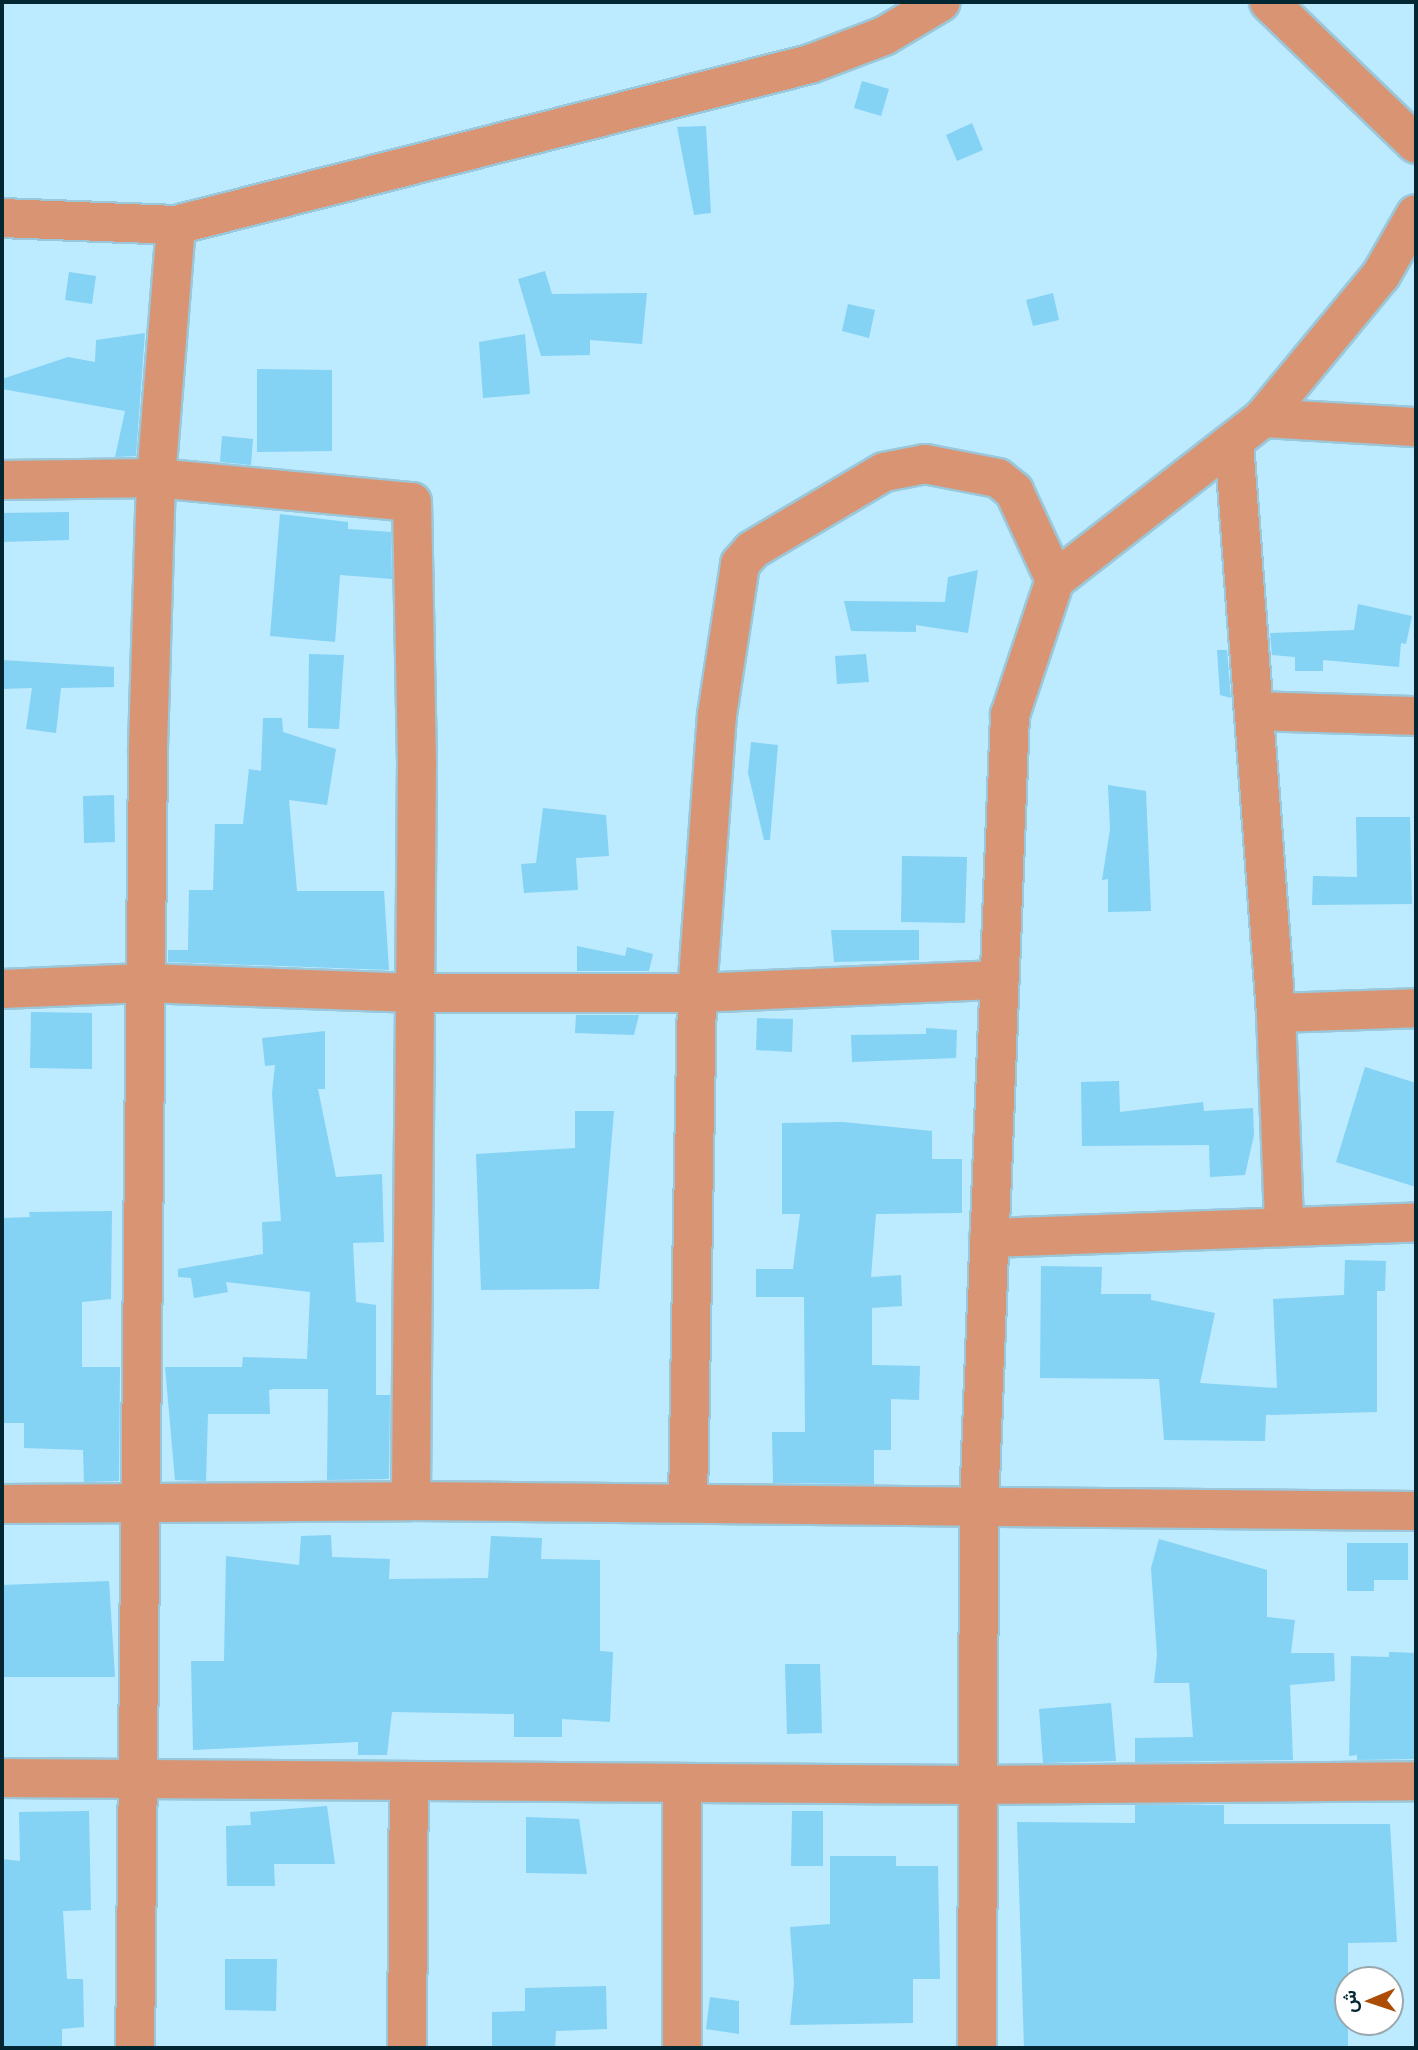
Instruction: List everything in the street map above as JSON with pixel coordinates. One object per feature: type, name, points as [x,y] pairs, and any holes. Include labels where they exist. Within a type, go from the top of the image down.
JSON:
[{"type":"street","points":[[2,218],[176,225],[810,64],[884,36],[941,2]]},
{"type":"street","points":[[1269,2],[1416,144]]},
{"type":"street","points":[[977,2048],[979,1507],[1010,715],[1055,580],[1263,418],[1381,275],[1416,214]]},
{"type":"street","points":[[135,2048],[142,1506],[144,983],[156,478],[176,225]]},
{"type":"street","points":[[1263,418],[1416,427]]},
{"type":"street","points":[[1234,443],[1256,711],[1276,1013],[1284,1224]]},
{"type":"street","points":[[688,1503],[697,993],[721,688],[734,580],[752,550],[884,471],[925,464],[998,478],[1014,491],[1055,580]]},
{"type":"street","points":[[2,480],[156,478],[412,502],[415,993],[411,1501]]},
{"type":"street","points":[[1256,711],[1416,716]]},
{"type":"street","points":[[2,989],[144,983],[415,993],[697,993],[998,980]]},
{"type":"street","points":[[1276,1013],[1416,1008]]},
{"type":"street","points":[[989,1238],[1284,1224],[1416,1222]]},
{"type":"street","points":[[2,1504],[142,1506],[411,1501],[1416,1511]]},
{"type":"street","points":[[2,1778],[976,1785],[1416,1782]]},
{"type":"street","points":[[407,2048],[409,1780]]},
{"type":"street","points":[[682,1783],[682,2048]]},
{"type":"building","points":[[862,81],[889,89],[881,116],[854,108]]},
{"type":"building","points":[[972,123],[983,150],[957,161],[946,135]]},
{"type":"building","points":[[706,126],[711,213],[694,215],[677,127]]},
{"type":"building","points":[[545,271],[552,294],[647,293],[642,344],[590,340],[590,355],[541,356],[518,279]]},
{"type":"building","points":[[69,272],[96,276],[92,304],[65,300]]},
{"type":"building","points":[[1053,293],[1059,320],[1033,326],[1026,300]]},
{"type":"building","points":[[848,304],[875,310],[869,338],[842,331]]},
{"type":"building","points":[[145,333],[136,456],[115,457],[125,411],[2,389],[2,379],[68,357],[95,362],[96,340]]},
{"type":"building","points":[[525,334],[530,394],[483,398],[479,342]]},
{"type":"building","points":[[257,369],[332,370],[332,451],[257,452]]},
{"type":"building","points":[[222,436],[253,439],[251,465],[220,462]]},
{"type":"building","points":[[69,512],[69,540],[2,542],[2,513]]},
{"type":"building","points":[[280,514],[348,522],[348,529],[391,532],[392,579],[340,575],[335,642],[270,636]]},
{"type":"building","points":[[978,570],[968,633],[916,625],[916,632],[851,631],[844,601],[945,602],[948,577]]},
{"type":"building","points":[[1358,604],[1412,616],[1406,644],[1401,643],[1399,667],[1323,660],[1323,671],[1295,671],[1295,657],[1272,655],[1270,633],[1354,630]]},
{"type":"building","points":[[1217,650],[1227,650],[1231,698],[1220,695]]},
{"type":"building","points":[[309,654],[344,655],[339,729],[308,728]]},
{"type":"building","points":[[866,654],[869,682],[837,684],[835,656]]},
{"type":"building","points":[[2,660],[114,667],[114,687],[61,688],[56,733],[26,729],[32,688],[2,689]]},
{"type":"building","points":[[263,718],[282,718],[283,732],[336,749],[327,805],[289,800],[297,891],[384,891],[389,970],[168,962],[168,950],[188,950],[189,890],[213,890],[215,824],[243,824],[249,769],[261,771]]},
{"type":"building","points":[[751,742],[778,745],[770,840],[764,840],[748,773]]},
{"type":"building","points":[[1108,785],[1146,791],[1151,911],[1108,912],[1108,879],[1102,880],[1110,829]]},
{"type":"building","points":[[114,795],[115,842],[84,843],[83,796]]},
{"type":"building","points":[[543,808],[606,815],[609,856],[576,858],[578,890],[524,893],[521,864],[536,863]]},
{"type":"building","points":[[1356,817],[1410,817],[1412,904],[1312,905],[1313,876],[1357,877]]},
{"type":"building","points":[[902,856],[967,857],[965,923],[901,922]]},
{"type":"building","points":[[831,930],[919,930],[919,960],[834,962]]},
{"type":"building","points":[[577,946],[625,956],[627,947],[653,954],[649,971],[577,971]]},
{"type":"building","points":[[31,1012],[92,1013],[92,1069],[30,1068]]},
{"type":"building","points":[[576,1015],[639,1015],[634,1035],[575,1033]]},
{"type":"building","points":[[757,1018],[793,1019],[792,1052],[756,1050]]},
{"type":"building","points":[[926,1028],[957,1030],[956,1058],[852,1062],[851,1035],[926,1034]]},
{"type":"building","points":[[325,1031],[325,1089],[318,1089],[336,1177],[382,1174],[384,1242],[353,1243],[356,1302],[376,1305],[376,1395],[390,1395],[389,1479],[327,1480],[328,1389],[274,1389],[269,1390],[270,1414],[208,1414],[206,1481],[175,1480],[165,1367],[242,1367],[243,1357],[307,1359],[310,1292],[226,1282],[228,1292],[194,1298],[191,1278],[178,1277],[178,1269],[263,1254],[262,1222],[281,1221],[272,1093],[275,1065],[265,1066],[262,1038]]},
{"type":"building","points":[[1365,1067],[1416,1083],[1416,1187],[1336,1162]]},
{"type":"building","points":[[1119,1081],[1120,1112],[1203,1102],[1204,1111],[1253,1108],[1254,1135],[1245,1175],[1210,1177],[1209,1145],[1082,1146],[1081,1082]]},
{"type":"building","points":[[575,1111],[614,1111],[599,1289],[481,1290],[476,1154],[575,1148]]},
{"type":"building","points":[[843,1122],[932,1131],[932,1159],[962,1159],[962,1213],[876,1214],[871,1277],[901,1275],[902,1306],[872,1308],[872,1365],[920,1366],[919,1400],[891,1399],[891,1450],[874,1450],[874,1484],[773,1483],[772,1432],[805,1432],[804,1297],[756,1297],[756,1269],[793,1269],[800,1214],[782,1214],[782,1123]]},
{"type":"building","points":[[112,1211],[111,1299],[82,1302],[82,1367],[120,1367],[119,1481],[84,1482],[83,1450],[24,1448],[24,1423],[2,1423],[2,1218],[30,1217],[29,1212]]},
{"type":"building","points":[[1345,1260],[1386,1261],[1385,1291],[1377,1291],[1377,1412],[1266,1415],[1265,1441],[1164,1440],[1159,1379],[1040,1378],[1041,1266],[1102,1267],[1101,1294],[1151,1294],[1151,1300],[1215,1313],[1200,1383],[1277,1388],[1273,1299],[1344,1295]]},
{"type":"building","points":[[331,1535],[332,1557],[390,1559],[389,1579],[488,1578],[491,1536],[542,1538],[541,1559],[600,1560],[600,1651],[613,1652],[610,1722],[562,1719],[562,1737],[514,1737],[514,1714],[392,1712],[387,1755],[358,1755],[358,1742],[193,1750],[191,1661],[224,1661],[226,1556],[299,1565],[301,1536]]},
{"type":"building","points":[[1159,1539],[1267,1570],[1267,1617],[1295,1620],[1291,1653],[1334,1653],[1335,1681],[1290,1685],[1293,1760],[1135,1762],[1135,1738],[1193,1737],[1189,1683],[1154,1683],[1157,1655],[1151,1568]]},
{"type":"building","points":[[1347,1543],[1408,1543],[1408,1580],[1374,1580],[1374,1591],[1347,1591]]},
{"type":"building","points":[[109,1581],[115,1677],[2,1677],[2,1585]]},
{"type":"building","points":[[1389,1652],[1416,1653],[1416,1759],[1357,1760],[1357,1755],[1349,1756],[1351,1656],[1389,1657]]},
{"type":"building","points":[[785,1664],[820,1664],[822,1733],[787,1734]]},
{"type":"building","points":[[1111,1703],[1116,1761],[1043,1763],[1039,1709]]},
{"type":"building","points":[[1135,1805],[1224,1805],[1224,1824],[1390,1824],[1397,1942],[1348,1943],[1348,1966],[1334,1966],[1334,2036],[1348,2036],[1348,2048],[1024,2048],[1017,1822],[1135,1823]]},
{"type":"building","points":[[327,1806],[335,1864],[274,1864],[275,1886],[227,1886],[226,1826],[251,1825],[250,1812]]},
{"type":"building","points":[[89,1811],[91,1910],[63,1911],[67,1979],[83,1979],[84,2027],[62,2029],[62,2048],[2,2048],[2,1859],[20,1861],[19,1812]]},
{"type":"building","points":[[792,1811],[823,1811],[823,1866],[791,1866]]},
{"type":"building","points":[[526,1817],[579,1819],[587,1874],[526,1873]]},
{"type":"building","points":[[830,1856],[896,1856],[896,1866],[938,1866],[940,1979],[913,1979],[913,2023],[790,2025],[794,1984],[790,1927],[830,1924]]},
{"type":"building","points":[[225,1959],[277,1959],[276,2011],[225,2010]]},
{"type":"building","points":[[606,1986],[607,2029],[556,2031],[555,2048],[492,2048],[492,2012],[525,2011],[525,1988]]},
{"type":"building","points":[[710,1997],[739,2001],[739,2034],[706,2029]]}]
